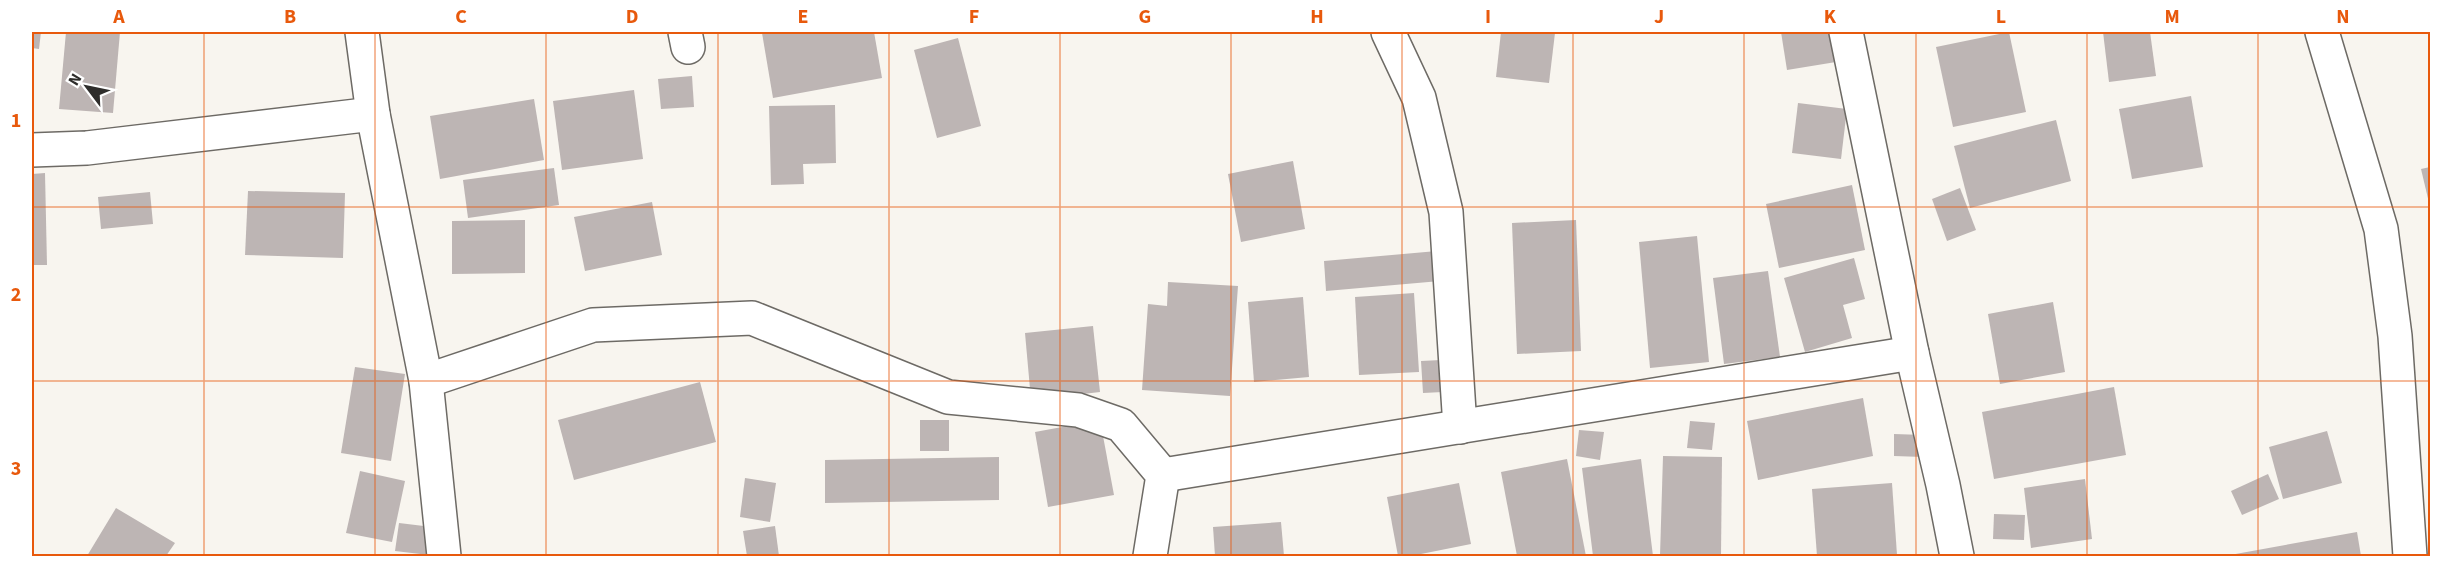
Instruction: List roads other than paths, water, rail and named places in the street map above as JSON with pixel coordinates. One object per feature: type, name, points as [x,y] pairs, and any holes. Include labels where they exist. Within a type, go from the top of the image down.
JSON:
[{"type":"street","points":[[362,32],[373,114],[426,381],[444,556]]},
{"type":"street","points":[[1388,32],[1419,98],[1446,212],[1460,427]]},
{"type":"street","points":[[1846,32],[1912,353],[1957,556]]},
{"type":"street","points":[[2322,32],[2381,229],[2395,336],[2410,556]]},
{"type":"street","points":[[32,150],[87,148],[373,114]]},
{"type":"street","points":[[426,381],[593,325],[752,318],[948,397],[1078,410],[1121,425],[1163,475],[1149,556]]},
{"type":"street","points":[[1163,475],[1912,353]]}]
